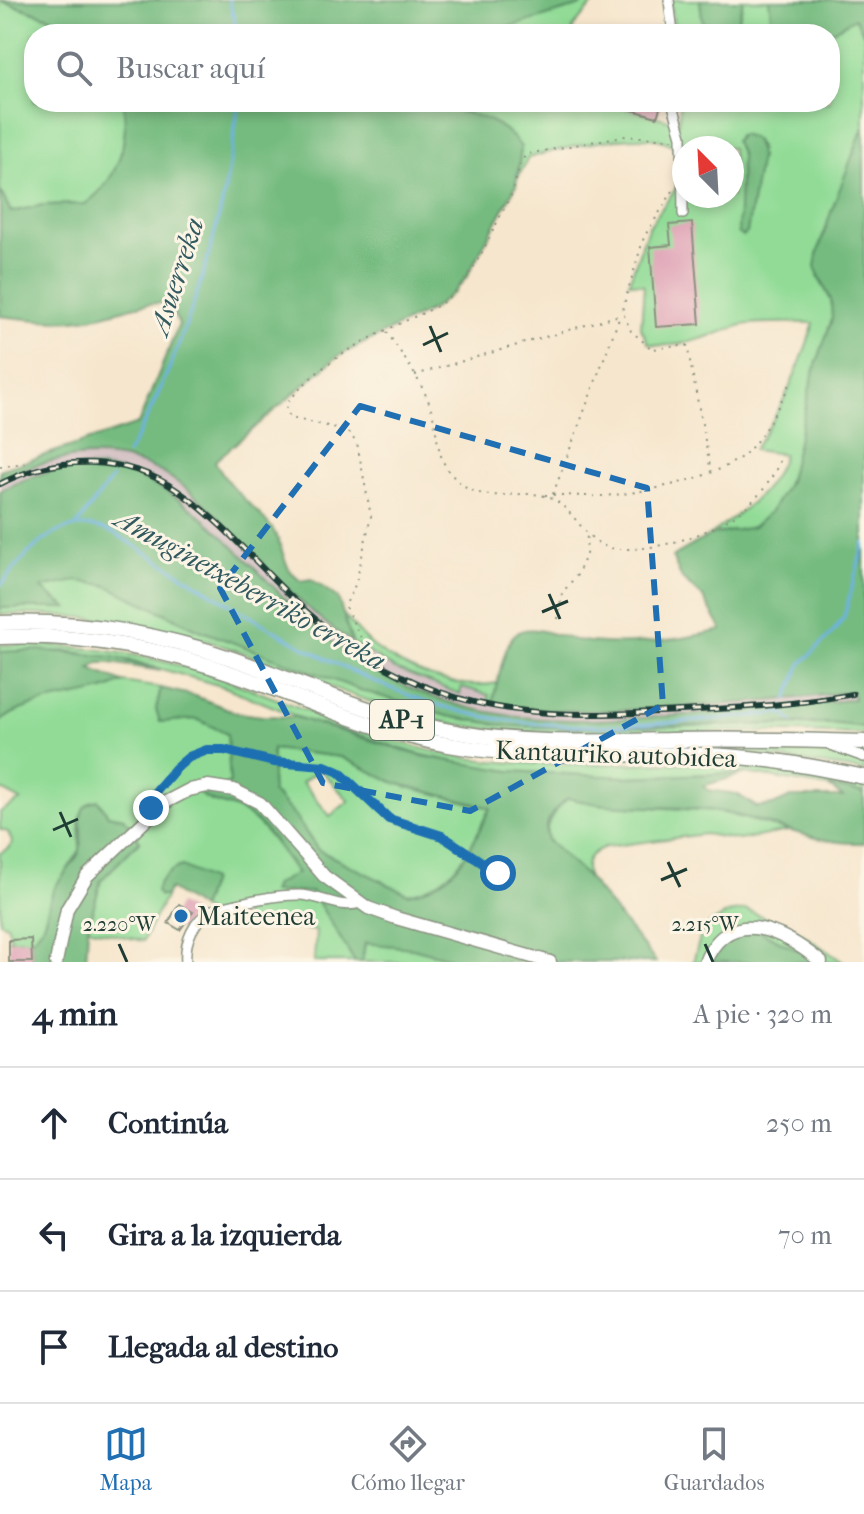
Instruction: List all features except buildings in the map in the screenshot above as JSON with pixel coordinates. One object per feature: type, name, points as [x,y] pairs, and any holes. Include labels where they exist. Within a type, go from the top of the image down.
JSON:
[{"type":"highway","name":"Kantauriko autobidea","points":[[0,623],[80,625],[168,640],[232,659],[392,717],[481,737],[564,743],[864,742]]},
{"type":"highway","name":"Kantauriko autobidea","points":[[0,637],[85,639],[161,652],[236,674],[379,728],[454,746],[551,756],[739,757],[864,777]]},
{"type":"main road","points":[[56,962],[65,917],[76,891],[95,867],[153,813],[174,797],[199,786],[218,786],[247,795],[270,811],[324,876],[360,903],[396,918],[550,962]]},
{"type":"main road","points":[[705,962],[714,945],[724,936],[750,928],[783,935],[821,962]]},
{"type":"street","points":[[669,0],[672,24]]},
{"type":"street","points":[[674,112],[680,136]]},
{"type":"street","points":[[683,208],[683,214]]},
{"type":"street","points":[[816,741],[864,757]]},
{"type":"street","points":[[186,962],[187,945],[195,925],[212,910],[298,895],[347,906],[360,903]]},
{"type":"path","points":[[368,652],[345,606],[356,583],[371,521],[357,443],[346,430],[294,420],[286,411],[291,398],[323,367],[346,351],[439,305],[466,278],[516,186],[520,163],[527,154],[631,135],[672,140]]},
{"type":"path","points":[[552,497],[621,313],[644,237],[672,192]]},
{"type":"path","points":[[414,375],[621,313]]},
{"type":"path","points":[[621,313],[631,331],[652,349],[687,345],[711,472]]},
{"type":"path","points":[[387,331],[430,404],[442,457],[453,476],[471,489],[488,495],[577,497],[619,494],[711,472],[731,464],[747,452],[764,430],[791,383]]},
{"type":"path","points":[[552,497],[600,544],[619,549],[662,545],[693,536],[727,520],[750,504],[768,484],[780,460]]},
{"type":"path","points":[[0,467],[24,463],[29,466]]},
{"type":"path","points":[[558,619],[562,593],[577,575],[586,556],[586,531]]},
{"type":"path","points":[[153,813],[150,803],[153,794],[186,759],[204,751],[219,750],[274,762],[325,766],[339,772],[389,819],[442,836],[498,873]]},
{"type":"highlighted area","points":[[360,406],[647,488],[663,705],[470,811],[323,783],[220,588]]},
{"type":"shaded area","points":[[89,456],[130,459],[171,477],[195,494],[296,597],[335,632],[395,669],[459,694],[462,687],[489,695],[488,702],[562,711],[761,703],[853,691],[854,699],[791,708],[645,718],[560,720],[501,714],[436,698],[389,678],[335,644],[198,513],[152,483],[113,470],[79,467],[44,473],[0,491],[0,479],[22,469],[52,460]]},
{"type":"green space","points":[[0,0],[583,0],[581,6],[519,24],[67,24]]},
{"type":"green space","points":[[583,0],[597,0],[576,24],[519,24],[581,6]]},
{"type":"green space","points":[[671,0],[700,0],[705,24],[674,24]]},
{"type":"green space","points":[[700,0],[743,0],[737,24],[704,24]]},
{"type":"green space","points":[[743,0],[769,0],[772,24],[735,24]]},
{"type":"green space","points":[[769,0],[864,0],[864,34],[855,18],[840,27],[840,24],[772,24]]},
{"type":"green space","points":[[0,1],[67,24],[24,24],[24,112],[124,112],[125,131],[113,172],[106,184],[85,204],[43,205],[11,212],[0,191]]},
{"type":"green space","points":[[855,18],[864,34],[864,125],[820,244],[818,277],[831,300],[832,319],[813,374],[794,467],[781,496],[763,521],[749,529],[710,535],[743,510],[772,480],[783,454],[753,450],[789,389],[814,323],[745,324],[681,344],[648,343],[641,328],[644,285],[629,282],[648,228],[672,194],[672,208],[740,208],[739,235],[760,149],[754,139],[738,135],[672,136],[672,146],[647,138],[604,141],[528,158],[518,178],[521,147],[462,112],[640,112],[679,123],[680,112],[840,112],[840,27]]},
{"type":"green space","points":[[124,112],[459,112],[498,125],[521,147],[516,186],[466,278],[454,292],[433,309],[338,356],[215,461],[233,488],[271,527],[294,575],[301,581],[311,579],[338,598],[352,642],[304,604],[201,501],[159,471],[135,461],[77,457],[37,465],[0,479],[0,470],[138,424],[179,324],[168,303],[72,320],[0,316],[0,191],[11,212],[43,205],[85,204],[106,184],[119,159]]},
{"type":"green space","points":[[864,125],[864,727],[831,723],[563,728],[507,726],[447,716],[360,690],[202,631],[105,585],[76,581],[41,588],[67,608],[0,608],[0,491],[53,471],[100,468],[142,479],[181,501],[217,531],[336,645],[378,672],[439,699],[500,714],[592,720],[748,710],[854,699],[852,691],[746,703],[586,711],[492,703],[511,638],[521,631],[537,630],[593,642],[630,643],[722,630],[703,597],[682,579],[672,557],[710,535],[753,527],[771,511],[789,481],[813,374],[832,319],[831,300],[815,267],[817,255]]},
{"type":"green space","points":[[742,134],[754,139],[760,156],[747,233],[743,236],[738,233],[739,208],[744,208],[744,136],[738,136]]},
{"type":"green space","points":[[76,581],[96,582],[113,588],[195,628],[360,690],[447,716],[506,726],[563,728],[841,724],[864,727],[864,734],[560,733],[466,726],[409,714],[239,651],[151,627],[91,618],[0,614],[0,608],[65,608],[40,588]]},
{"type":"green space","points":[[342,613],[373,646],[416,671],[466,684],[498,683],[492,703],[488,702],[489,695],[462,687],[460,694],[395,669],[352,642]]},
{"type":"green space","points":[[0,645],[86,648],[171,663],[396,742],[455,756],[538,764],[678,763],[748,767],[864,786],[864,793],[746,773],[614,777],[510,771],[456,762],[308,721],[225,687],[129,660],[68,651],[0,652]]},
{"type":"green space","points":[[39,650],[114,657],[161,671],[99,663],[90,669],[123,682],[92,693],[27,707],[0,722],[0,652]]},
{"type":"green space","points":[[123,682],[161,688],[156,709],[160,722],[197,719],[228,734],[230,784],[201,794],[242,811],[261,827],[297,874],[275,885],[296,892],[312,892],[355,962],[314,962],[316,931],[243,919],[245,907],[211,916],[201,909],[211,880],[173,870],[159,883],[158,894],[166,895],[143,941],[88,928],[101,880],[140,841],[124,818],[108,816],[100,802],[79,823],[80,850],[53,892],[41,931],[31,939],[9,940],[11,935],[7,925],[0,922],[0,853],[12,842],[8,832],[0,829],[0,812],[21,800],[0,789],[0,722],[27,707],[92,693]]},
{"type":"green space","points":[[161,688],[195,696],[238,713],[295,717],[422,756],[510,771],[625,777],[746,773],[703,786],[708,790],[737,794],[757,807],[773,805],[791,797],[843,797],[828,786],[864,793],[864,843],[807,836],[715,811],[604,805],[568,798],[551,816],[546,828],[547,840],[588,878],[656,962],[464,962],[413,948],[365,943],[362,962],[355,962],[312,892],[272,892],[275,885],[297,873],[265,831],[250,816],[200,794],[230,783],[227,734],[197,719],[160,722],[156,709]],"holes":[[[272,749],[341,757],[395,783],[490,808],[468,851],[451,873],[425,889],[408,894],[318,850],[294,815],[272,792]]]},
{"type":"green space","points":[[717,745],[821,748],[864,762],[864,771],[717,749]]},
{"type":"green space","points":[[272,749],[341,757],[407,787],[490,807],[468,850],[451,873],[425,889],[408,894],[318,850],[294,815],[272,792]],"holes":[[[320,769],[349,801],[330,816],[302,782]]]},
{"type":"green space","points":[[568,798],[609,805],[717,811],[789,831],[739,840],[705,834],[605,847],[589,858],[586,867],[588,878],[556,850],[547,833],[548,823]]},
{"type":"green space","points":[[98,800],[108,815],[124,818],[140,841],[101,880],[88,928],[86,962],[32,962],[31,939],[44,923],[54,889],[79,853],[81,814],[89,803]]},
{"type":"green space","points":[[182,866],[211,880],[201,909],[170,889],[164,896],[156,892],[166,876]]},
{"type":"green space","points":[[746,910],[795,929],[843,962],[693,962],[703,928],[728,913]]},
{"type":"green space","points":[[754,928],[821,962],[705,962],[714,945]]},
{"type":"green space","points":[[365,943],[413,948],[464,962],[362,962]]},
{"type":"waterway","name":"Asuerreka","points":[[229,0],[235,24]]},
{"type":"waterway","name":"Amuginetxeberriko erreka","points":[[861,0],[864,8]]},
{"type":"waterway","name":"Asuerreka","points":[[127,454],[156,399],[204,272],[223,198],[237,112]]},
{"type":"waterway","name":"Asuerreka","points":[[77,525],[112,478]]},
{"type":"waterway","name":"Amuginetxeberriko erreka","points":[[0,586],[25,557],[52,535],[83,526],[100,528],[119,536],[249,616],[339,665],[433,704],[518,722],[594,726],[783,713],[784,708]]},
{"type":"waterway","name":"Amuginetxeberriko erreka","points":[[787,699],[801,664],[844,617],[864,543]]},
{"type":"waterway","points":[[784,714],[793,722]]},
{"type":"railway","points":[[0,484],[44,468],[90,463],[136,470],[158,479],[212,518],[290,596],[336,636],[403,677],[469,701],[558,714],[618,714],[766,706],[853,694]]},
{"type":"place","name":"Maiteenea","points":[[181,916]]},
{"type":"route","points":[[151,808],[151,797],[176,768],[189,757],[207,750],[224,750],[274,762],[325,766],[339,772],[389,819],[442,836],[498,873]]}]
